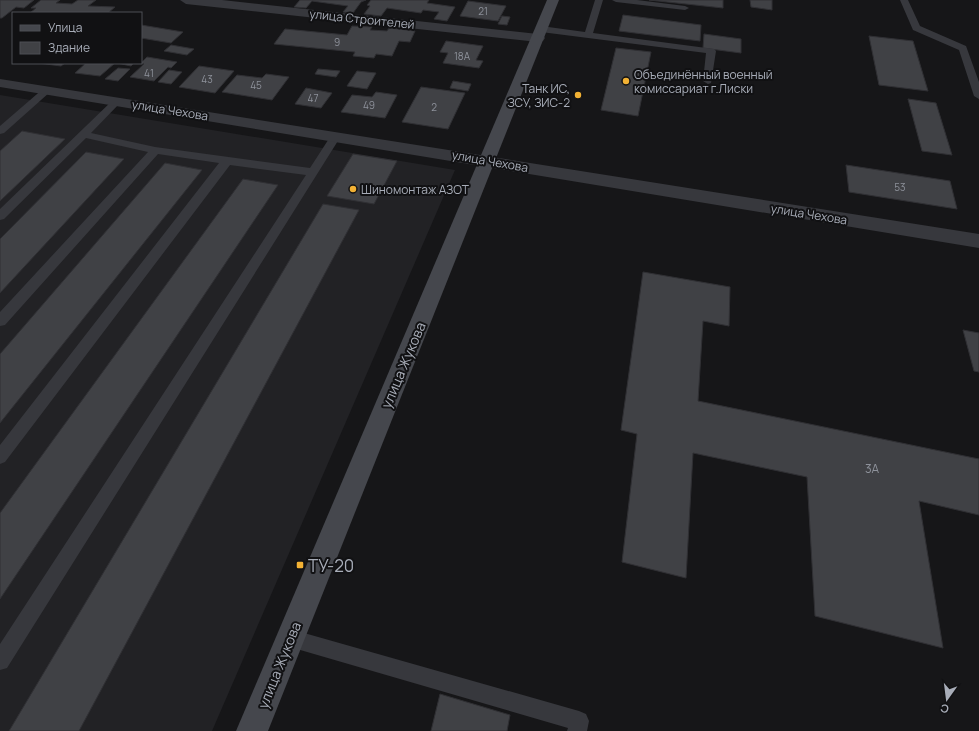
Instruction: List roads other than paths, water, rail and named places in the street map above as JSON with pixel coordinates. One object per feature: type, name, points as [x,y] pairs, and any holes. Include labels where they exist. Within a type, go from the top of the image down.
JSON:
[{"type":"street","name":"улица Строителей","points":[[186,0],[540,34]]},
{"type":"street","name":"улица Жукова","points":[[252,731],[553,0]]},
{"type":"street","name":"улица Чехова","points":[[0,83],[336,136],[979,242]]},
{"type":"lane","points":[[588,35],[599,0]]},
{"type":"lane","points":[[616,0],[685,8]]},
{"type":"lane","points":[[904,0],[916,28],[963,48],[979,96]]},
{"type":"lane","points":[[540,34],[588,35],[711,51],[708,81]]},
{"type":"lane","points":[[0,131],[47,90]]},
{"type":"lane","points":[[0,216],[117,101]]},
{"type":"lane","points":[[83,134],[155,150],[313,172]]},
{"type":"lane","points":[[0,661],[336,136]]},
{"type":"lane","points":[[0,321],[155,150]]},
{"type":"lane","points":[[0,457],[227,161]]},
{"type":"lane","points":[[290,638],[578,721],[577,731]]},
{"type":"place","name":"Объединённый военный комиссариат г.Лиски","points":[[626,81]]},
{"type":"place","name":"Танк ИС, ЗСУ, ЗИС-2","points":[[578,95]]},
{"type":"place","name":"Шиномонтаж АЗОТ","points":[[353,189]]},
{"type":"place","name":"ТУ-20","points":[[300,565]]}]
